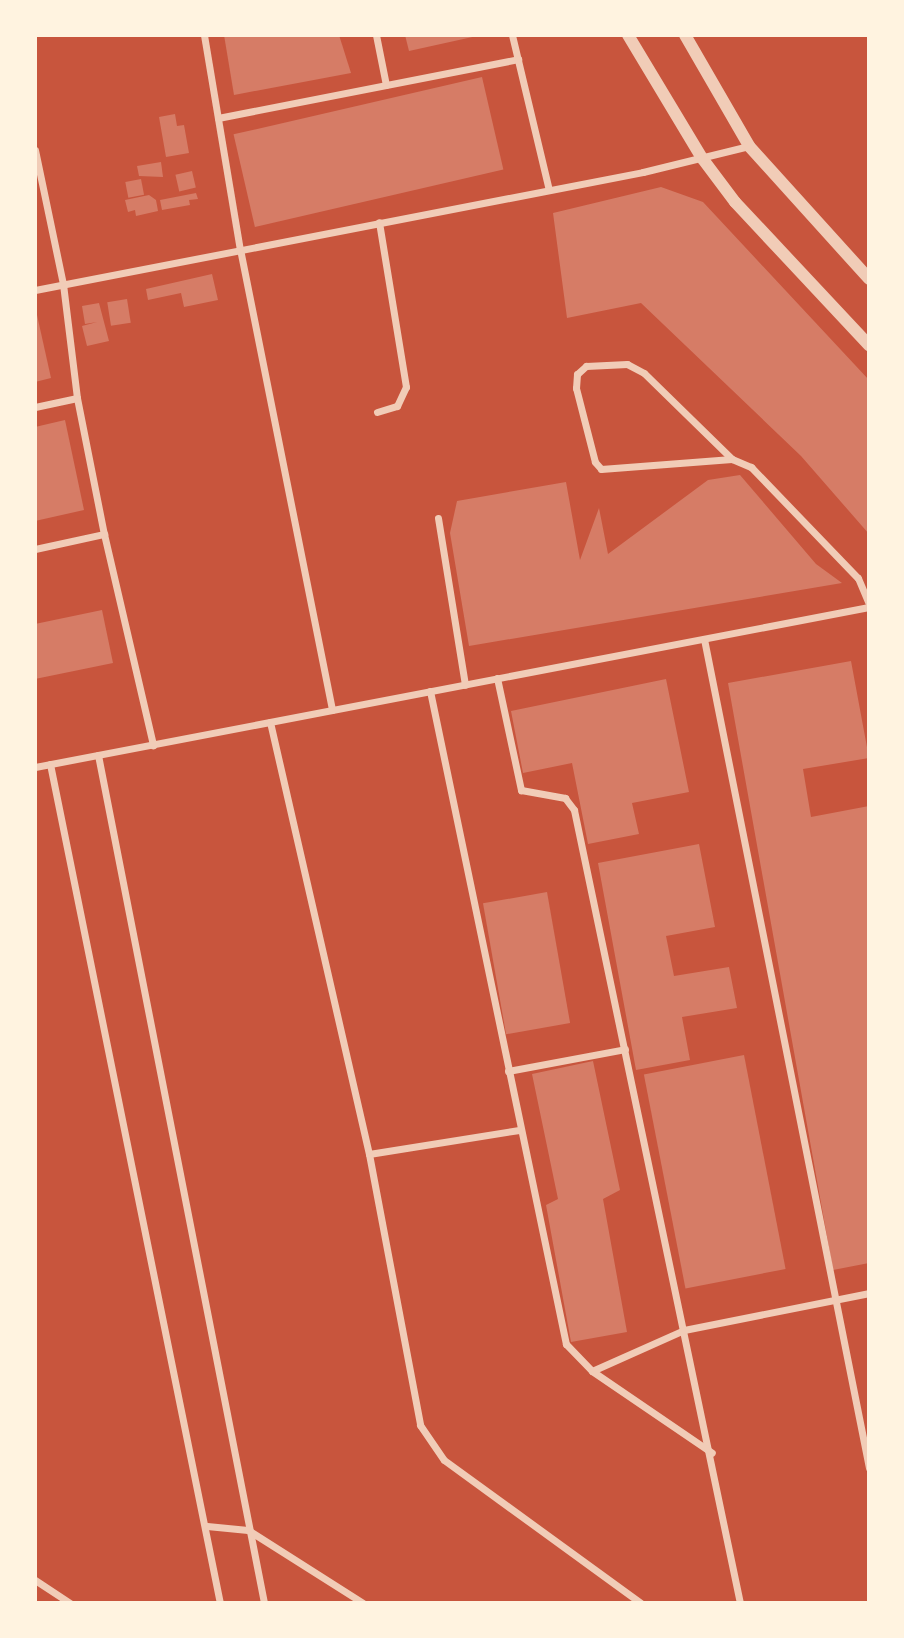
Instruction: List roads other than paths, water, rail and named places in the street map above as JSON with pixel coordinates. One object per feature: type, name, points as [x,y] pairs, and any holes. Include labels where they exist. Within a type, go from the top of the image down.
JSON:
[{"type":"street","points":[[204,35],[240,249],[332,710]]},
{"type":"street","points":[[376,35],[387,85]]},
{"type":"street","points":[[512,35],[549,190]]},
{"type":"street","points":[[628,35],[702,158],[735,202],[869,345]]},
{"type":"street","points":[[685,35],[749,146],[869,279]]},
{"type":"street","points":[[218,118],[518,59]]},
{"type":"street","points":[[35,290],[549,190],[749,146]]},
{"type":"street","points":[[35,150],[63,284],[77,398],[104,534],[153,745]]},
{"type":"street","points":[[377,412],[397,405],[406,387],[379,222]]},
{"type":"street","points":[[35,767],[869,605],[858,578],[816,532],[751,467],[732,459],[644,373],[627,364],[586,366],[577,374],[576,388],[595,462],[601,469],[732,459]]},
{"type":"street","points":[[35,407],[77,398]]},
{"type":"street","points":[[438,518],[466,685]]},
{"type":"street","points":[[35,549],[104,534]]},
{"type":"street","points":[[704,639],[832,1300],[869,1468]]},
{"type":"street","points":[[497,678],[521,790],[565,798],[575,810],[712,1453],[740,1603]]},
{"type":"street","points":[[430,691],[519,1130],[566,1344],[592,1371],[712,1453]]},
{"type":"street","points":[[270,722],[369,1154],[420,1425],[432,1447],[641,1603]]},
{"type":"street","points":[[98,755],[264,1603]]},
{"type":"street","points":[[50,764],[220,1603]]},
{"type":"street","points":[[508,1071],[625,1049]]},
{"type":"street","points":[[369,1154],[519,1130]]},
{"type":"street","points":[[592,1371],[684,1330],[869,1293]]},
{"type":"street","points":[[206,1526],[248,1530],[363,1603]]},
{"type":"street","points":[[35,1580],[70,1603]]}]
